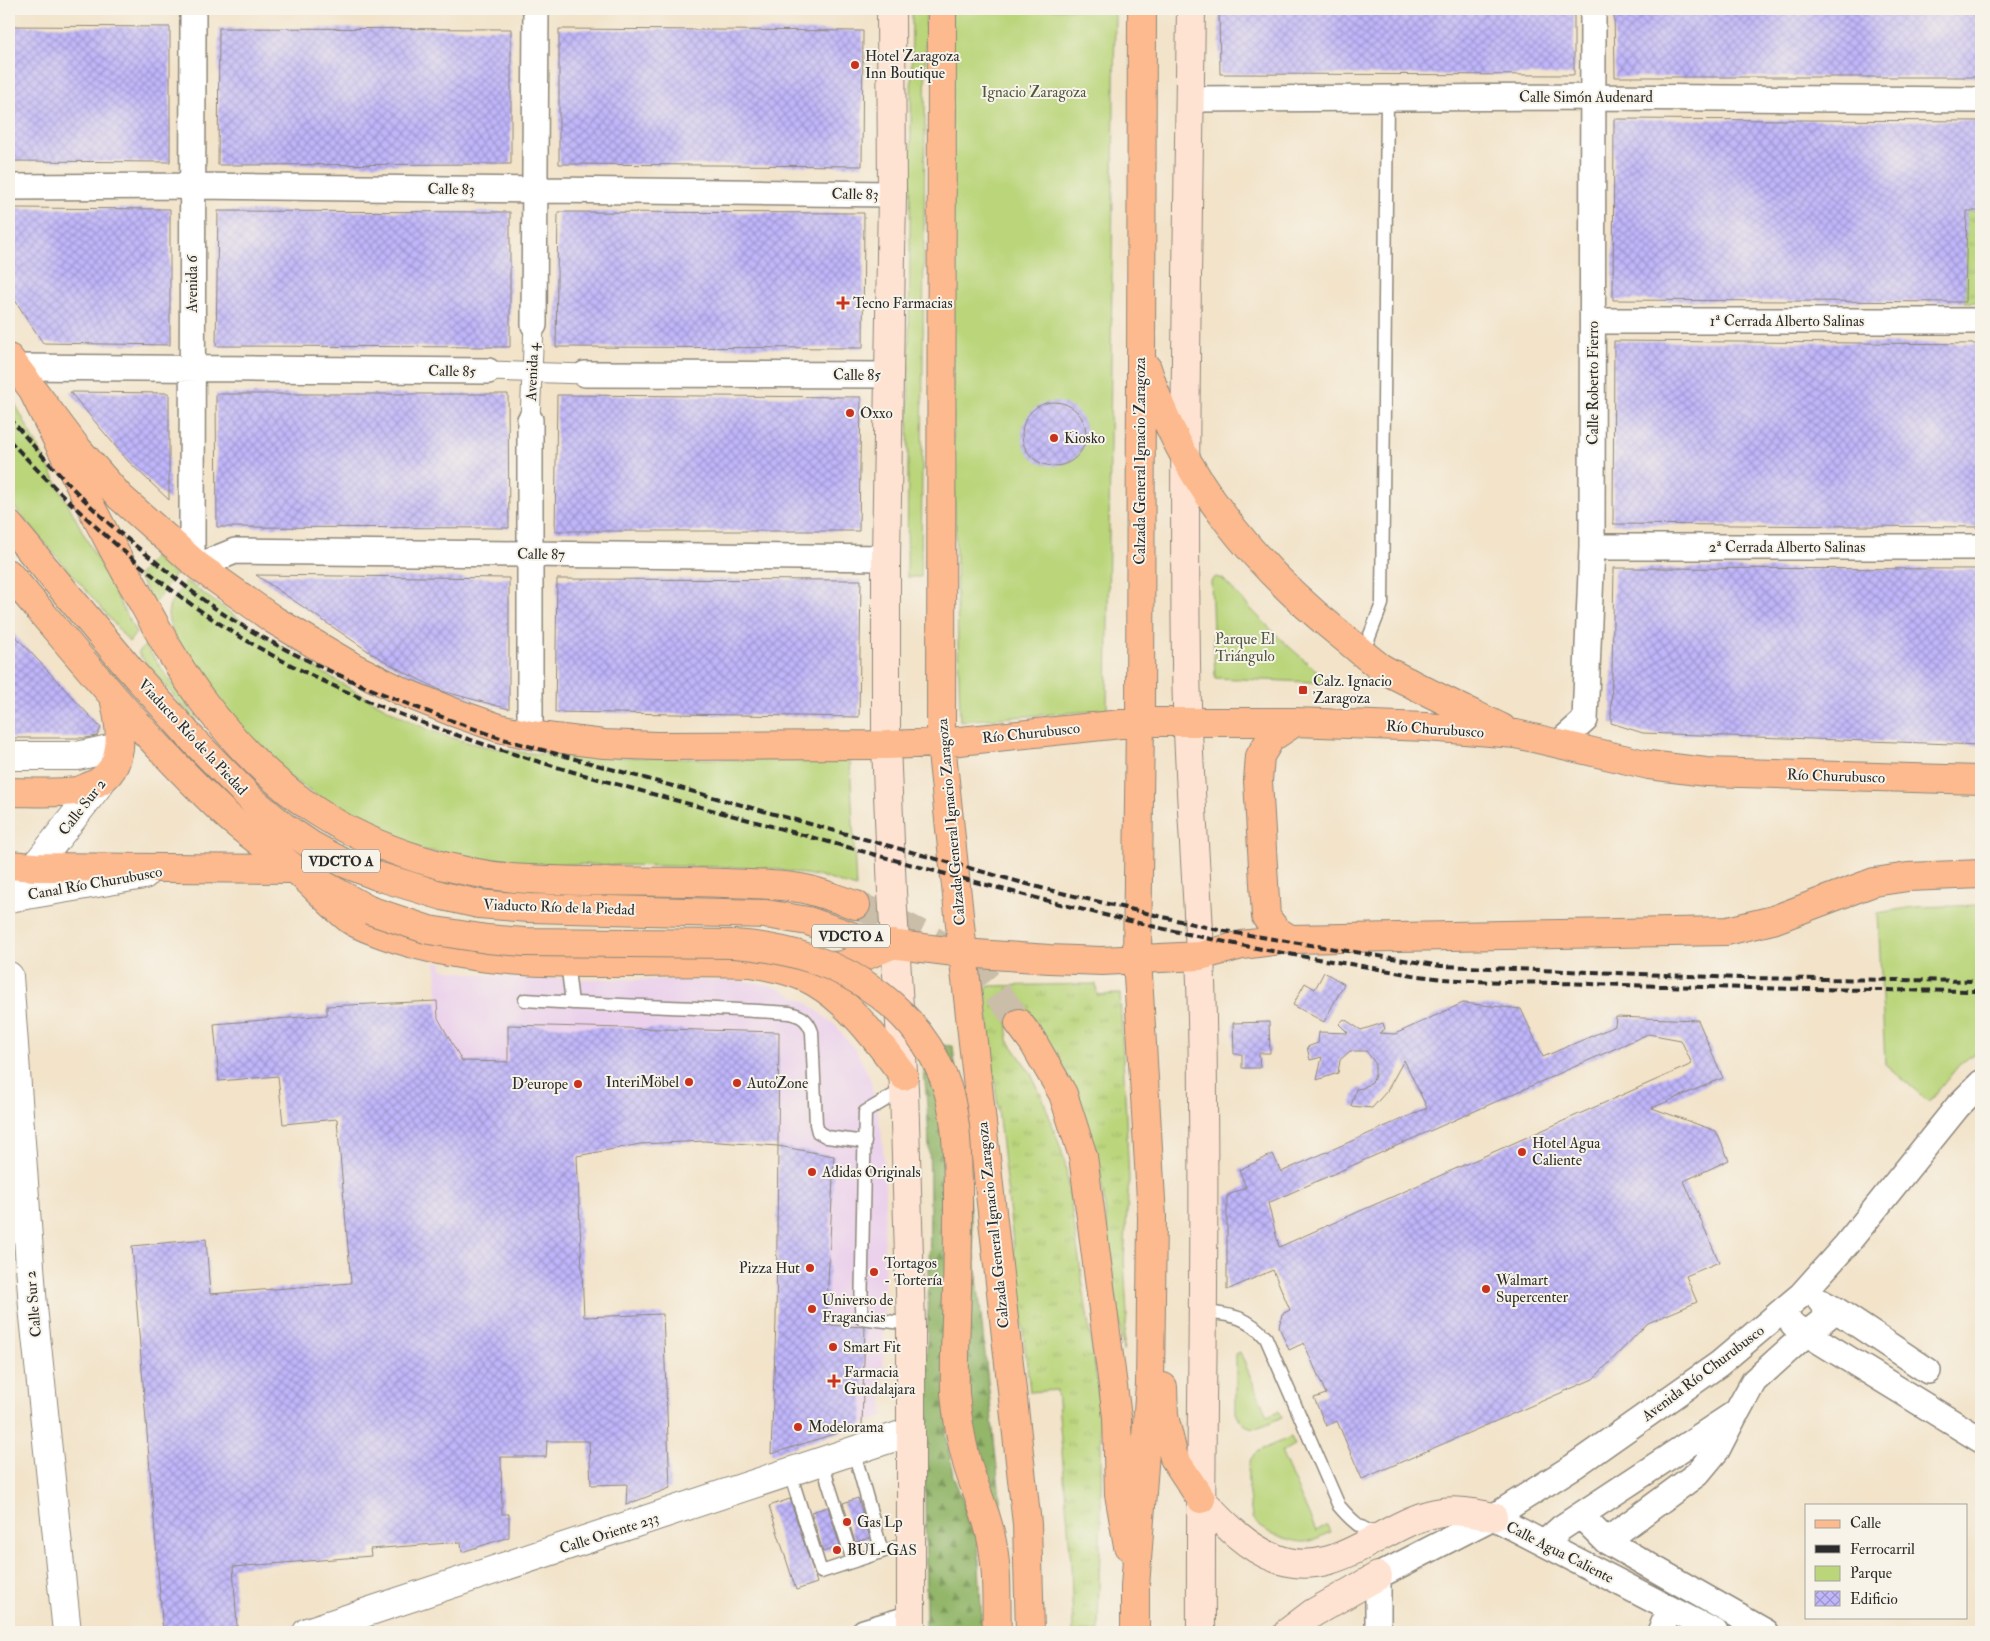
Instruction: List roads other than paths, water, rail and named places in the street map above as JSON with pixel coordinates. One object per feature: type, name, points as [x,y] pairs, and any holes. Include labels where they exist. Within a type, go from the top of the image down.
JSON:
[{"type":"main road","points":[[891,9],[892,194],[886,558],[886,744],[895,944],[904,1082],[911,1324],[911,1625]]},
{"type":"main road","name":"Calzada General Ignacio Zaragoza","points":[[942,9],[941,743],[1027,1524],[1030,1632]]},
{"type":"main road","name":"Calzada General Ignacio Zaragoza","points":[[1135,1632],[1135,1587],[1150,1384],[1152,1217],[1137,958],[1140,722],[1142,9]]},
{"type":"main road","points":[[1191,9],[1186,459],[1188,721],[1200,956],[1203,1102],[1204,1312],[1201,1632]]},
{"type":"main road","points":[[1141,345],[1154,391],[1186,459],[1210,499],[1237,534],[1269,570],[1307,609],[1381,668],[1516,734]]},
{"type":"main road","points":[[12,362],[76,447],[120,497],[195,563],[274,620],[355,668],[403,692],[499,728],[530,735],[604,744],[657,746],[886,744]]},
{"type":"main road","points":[[35,395],[93,513],[188,680],[210,709],[266,772],[316,812],[358,834],[401,853],[468,871],[527,879],[758,884],[804,889],[856,905]]},
{"type":"main road","name":"Viaducto Río de la Piedad","points":[[9,525],[128,667],[222,771],[283,826],[344,863],[376,876],[443,896],[479,904],[529,908],[766,914],[808,921],[866,941],[895,944]]},
{"type":"main road","points":[[9,574],[113,696],[178,768],[223,812],[255,840],[295,869],[350,920],[406,942],[453,953],[500,960],[751,963],[787,971],[813,981],[842,1003],[863,1025],[904,1082]]},
{"type":"main road","name":"Calle Sur 2","points":[[101,782],[117,758],[119,747],[119,723],[113,696]]},
{"type":"main road","name":"Río Churubusco","points":[[886,744],[941,743],[1140,722],[1295,722],[1426,727],[1516,734],[1649,765],[1706,772],[1981,780]]},
{"type":"main road","points":[[1290,939],[1276,930],[1266,917],[1258,781],[1260,756],[1271,738],[1295,722]]},
{"type":"main road","points":[[9,792],[77,791],[101,782]]},
{"type":"main road","name":"Canal Río Churubusco","points":[[22,866],[295,869]]},
{"type":"main road","points":[[295,869],[369,910],[429,930],[487,940],[766,946],[812,959],[849,974],[877,992],[906,1018],[934,1056],[950,1097],[955,1127],[958,1230],[956,1393],[959,1430],[967,1464],[986,1514],[992,1540],[996,1575],[997,1632]]},
{"type":"main road","points":[[787,971],[843,965],[895,944],[963,953],[1049,960],[1102,961],[1200,956],[1242,945],[1290,939],[1727,931],[1773,920],[1874,882],[1908,877],[1981,874]]},
{"type":"main road","points":[[1019,1023],[1033,1042],[1063,1094],[1083,1156],[1117,1417],[1119,1494],[1135,1587]]},
{"type":"main road","points":[[1152,1217],[1164,1416],[1174,1458],[1201,1499],[1224,1523],[1256,1549],[1275,1558],[1293,1563],[1313,1564],[1338,1558],[1410,1523],[1436,1513],[1459,1512],[1493,1517]]},
{"type":"main road","points":[[1288,1632],[1313,1613],[1378,1576]]},
{"type":"street","name":"Avenida 6","points":[[194,9],[192,368],[195,563]]},
{"type":"street","name":"Avenida 4","points":[[530,735],[530,420],[534,326],[536,9]]},
{"type":"street","name":"Calle Roberto Fierro","points":[[1558,744],[1585,720],[1592,547],[1593,9]]},
{"type":"street","name":"Calle Simón Audenard","points":[[1190,99],[1593,97],[1981,100]]},
{"type":"street","name":"Calle 83","points":[[9,188],[193,186],[892,194]]},
{"type":"street","name":"1ª Cerrada Alberto Salinas","points":[[1593,321],[1981,321]]},
{"type":"street","name":"Calle 85","points":[[12,362],[192,368],[488,371],[585,374],[889,375]]},
{"type":"street","name":"2ª Cerrada Alberto Salinas","points":[[1592,547],[1981,547]]},
{"type":"street","name":"Calle 87","points":[[195,563],[236,551],[886,558]]},
{"type":"street","points":[[9,756],[77,756],[119,747]]},
{"type":"street","name":"Calle Sur 2","points":[[9,900],[22,866],[101,782]]},
{"type":"street","name":"Canal Río Churubusco","points":[[9,900],[182,868]]},
{"type":"street","name":"Calle Sur 2","points":[[9,976],[21,1308],[67,1632]]},
{"type":"street","name":"Avenida Río Churubusco","points":[[1493,1517],[1574,1466],[1719,1364],[1801,1295],[1846,1245],[1958,1106],[1981,1083]]},
{"type":"street","points":[[1801,1295],[1836,1310],[1928,1371]]},
{"type":"street","points":[[1606,1541],[1697,1474],[1717,1450],[1754,1381],[1836,1310]]},
{"type":"street","points":[[1778,1315],[1981,1440]]},
{"type":"street","points":[[1544,1544],[1561,1528],[1736,1412]]},
{"type":"street","name":"Calle Oriente 233","points":[[307,1632],[822,1463],[910,1432]]},
{"type":"street","points":[[1580,1516],[1606,1541],[1766,1632]]},
{"type":"street","name":"Calle Agua Caliente","points":[[1378,1576],[1493,1517],[1716,1632]]},
{"type":"street","points":[[1378,1576],[1378,1632]]},
{"type":"street","points":[[1660,1632],[1670,1609]]},
{"type":"street","points":[[864,1632],[911,1625]]},
{"type":"lane","points":[[1363,653],[1382,604],[1387,99]]},
{"type":"lane","points":[[567,962],[572,1003]]},
{"type":"lane","points":[[525,1000],[690,1006],[790,1012],[799,1015],[806,1020],[812,1032],[816,1124],[818,1132],[826,1137],[865,1142]]},
{"type":"lane","points":[[904,1082],[865,1112],[861,1318],[911,1324]]},
{"type":"lane","points":[[1204,1312],[1228,1314],[1244,1318],[1256,1326],[1266,1338],[1340,1506],[1358,1525],[1371,1532],[1385,1535]]},
{"type":"lane","points":[[854,1452],[882,1552]]},
{"type":"lane","points":[[822,1463],[854,1561]]},
{"type":"lane","points":[[790,1473],[821,1572],[912,1542]]},
{"type":"tunnel","points":[[856,905],[942,945],[986,980],[1019,1023]]},
{"type":"railway","points":[[9,417],[52,467],[105,520],[203,600],[225,615],[268,640],[333,673],[503,739],[1045,889],[1218,930],[1441,966],[1740,978],[1981,981]]},
{"type":"railway","points":[[9,440],[72,504],[138,564],[210,617],[248,641],[287,663],[348,692],[410,718],[473,741],[602,780],[1071,907],[1210,939],[1420,976],[1499,982],[1737,988],[1981,991]]},
{"type":"place","name":"Hotel Zaragoza Inn Boutique","points":[[855,65]]},
{"type":"place","name":"Tecno Farmacias","points":[[843,303]]},
{"type":"place","name":"Oxxo","points":[[850,413]]},
{"type":"place","name":"Kiosko","points":[[1054,438]]},
{"type":"place","name":"Calz. Ignacio Zaragoza","points":[[1303,690]]},
{"type":"place","name":"InteriMöbel","points":[[689,1082]]},
{"type":"place","name":"AutoZone","points":[[737,1083]]},
{"type":"place","name":"D'europe","points":[[578,1084]]},
{"type":"place","name":"Hotel Agua Caliente","points":[[1522,1152]]},
{"type":"place","name":"Adidas Originals","points":[[812,1172]]},
{"type":"place","name":"Pizza Hut","points":[[810,1268]]},
{"type":"place","name":"Tortagos - Tortería","points":[[874,1272]]},
{"type":"place","name":"Walmart Supercenter","points":[[1486,1289]]},
{"type":"place","name":"Universo de Fragancias","points":[[812,1309]]},
{"type":"place","name":"Smart Fit","points":[[833,1347]]},
{"type":"place","name":"Farmacia Guadalajara","points":[[834,1381]]},
{"type":"place","name":"Modelorama","points":[[798,1427]]},
{"type":"place","name":"Gas Lp","points":[[847,1522]]},
{"type":"place","name":"BUL-GAS","points":[[837,1550]]},
{"type":"park label","name":"Ignacio Zaragoza","points":[[1034,92]]},
{"type":"park label","name":"Parque El Triángulo","points":[[1245,648]]}]
